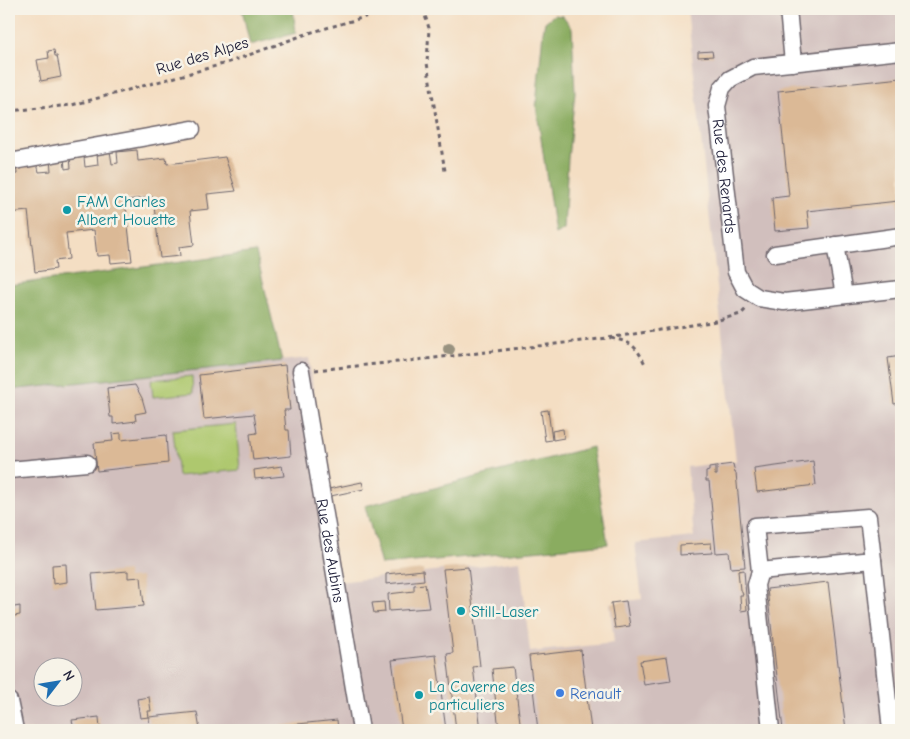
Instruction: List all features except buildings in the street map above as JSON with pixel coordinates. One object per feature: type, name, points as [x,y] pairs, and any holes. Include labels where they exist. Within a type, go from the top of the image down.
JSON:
[{"type":"street","points":[[788,9],[793,63]]},
{"type":"street","name":"Rue des Renards","points":[[759,298],[744,289],[736,272],[717,106],[722,88],[730,79],[753,67],[901,51]]},
{"type":"street","points":[[9,162],[192,129]]},
{"type":"street","points":[[775,254],[901,236]]},
{"type":"street","points":[[835,246],[844,296]]},
{"type":"street","points":[[759,298],[784,302],[901,289]]},
{"type":"street","name":"Rue des Aubins","points":[[301,372],[361,730]]},
{"type":"street","points":[[9,470],[87,463]]},
{"type":"street","points":[[771,730],[756,585],[760,571],[755,526],[868,517],[891,730]]},
{"type":"street","points":[[760,571],[873,560]]},
{"type":"street","points":[[9,701],[15,730]]},
{"type":"path","name":"Rue des Alpes","points":[[9,111],[72,105],[108,96],[227,63],[309,33],[386,10],[398,9]]},
{"type":"path","points":[[423,9],[429,28],[427,63],[446,171]]},
{"type":"path","points":[[301,372],[608,338],[711,322],[741,314],[759,298]]},
{"type":"path","points":[[608,338],[626,341],[639,351],[646,364]]},
{"type":"shaded area","points":[[687,9],[901,9],[901,730],[9,730],[9,390],[309,358],[338,582],[520,561],[530,652],[614,643],[610,603],[642,599],[635,543],[694,537],[687,467],[736,461]]},
{"type":"green space","points":[[242,9],[293,9],[296,33],[250,45]]},
{"type":"green space","points":[[554,15],[563,16],[572,28],[575,93],[568,158],[564,229],[555,234],[536,105],[545,22]]},
{"type":"green space","points":[[256,252],[282,361],[9,390],[9,285]]},
{"type":"green space","points":[[192,376],[193,393],[153,397],[151,380]]},
{"type":"green space","points":[[236,424],[240,470],[178,476],[173,430]]},
{"type":"green space","points":[[592,447],[608,544],[381,565],[365,506]]},
{"type":"place","name":"FAM Charles Albert Houette","points":[[67,210]]},
{"type":"place","name":"Still-Laser","points":[[461,611]]},
{"type":"place","name":"Renault","points":[[560,693]]},
{"type":"place","name":"La Caverne des particuliers","points":[[419,695]]}]
